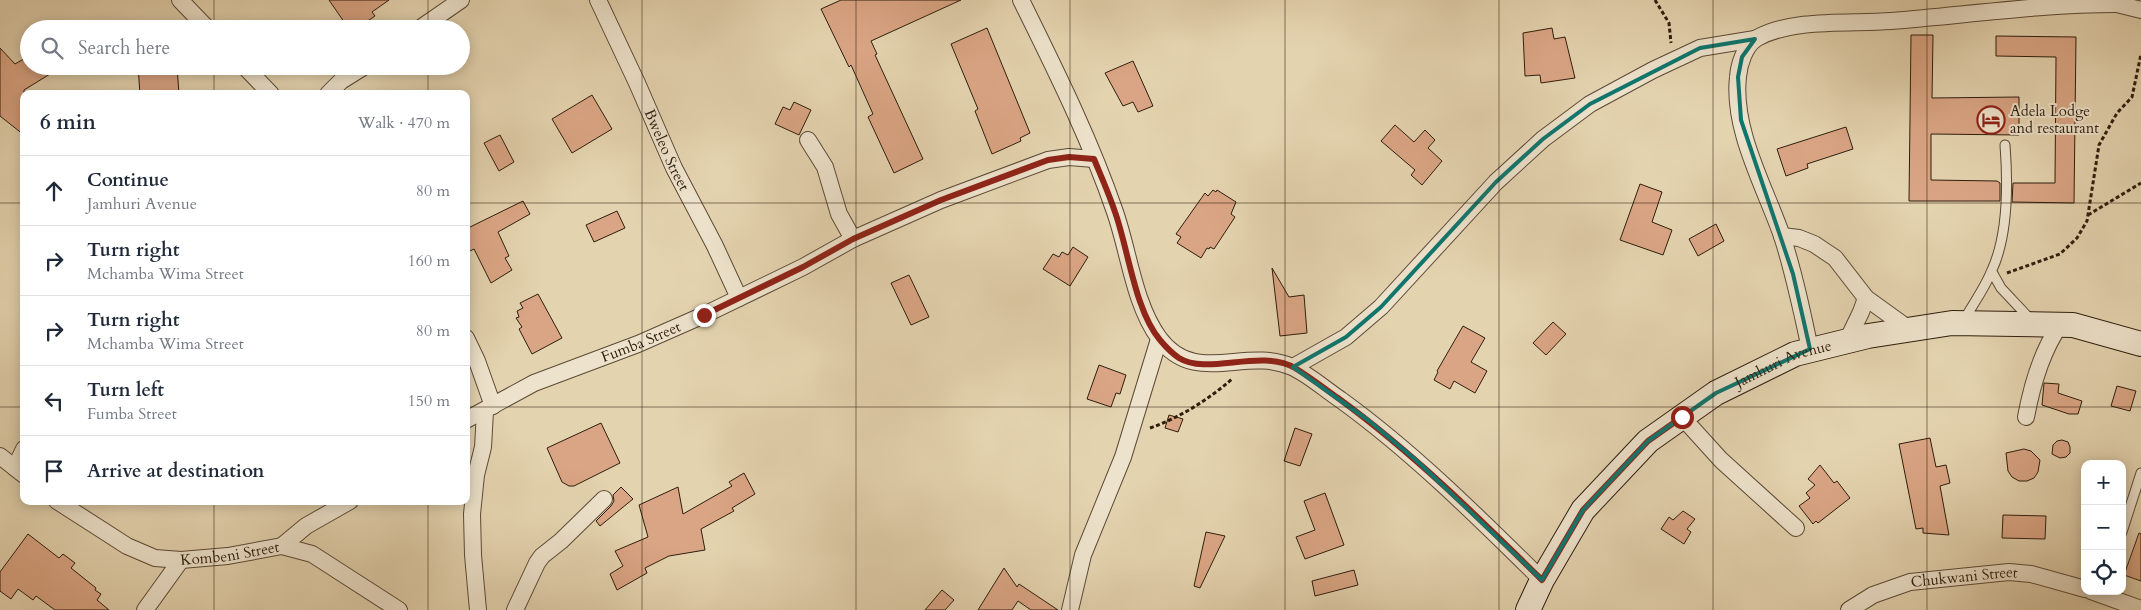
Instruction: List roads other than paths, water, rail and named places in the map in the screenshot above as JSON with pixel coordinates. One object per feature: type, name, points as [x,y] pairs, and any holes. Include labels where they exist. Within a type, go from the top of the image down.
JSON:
[{"type":"street","points":[[180,0],[199,20]]},
{"type":"street","points":[[432,20],[461,0]]},
{"type":"street","name":"Bweleo Street","points":[[598,0],[674,168],[715,246],[739,298]]},
{"type":"street","points":[[1020,0],[1077,117],[1115,212],[1145,313],[1159,339],[1180,359],[1206,365],[1266,360],[1293,367],[1368,420],[1418,461],[1465,504],[1542,580]]},
{"type":"street","points":[[1293,367],[1346,337],[1381,307],[1496,182],[1543,139],[1590,104],[1653,70],[1700,48],[1755,39],[1770,32],[1804,25],[1896,20],[2114,2],[2141,10]]},
{"type":"street","points":[[1755,39],[1742,57],[1738,76],[1741,120],[1753,159],[1782,236],[1793,274],[1810,349]]},
{"type":"street","points":[[253,75],[267,90]]},
{"type":"street","points":[[332,90],[340,81],[350,75]]},
{"type":"street","points":[[808,140],[825,167],[839,214],[853,239]]},
{"type":"street","name":"Fumba Street","points":[[470,418],[534,383],[638,344],[803,267],[853,239],[941,200],[1048,160],[1069,157],[1094,159]]},
{"type":"street","points":[[1782,236],[1798,238],[1814,244],[1835,258],[1866,298],[1909,329]]},
{"type":"street","points":[[1847,341],[1866,298]]},
{"type":"street","name":"Jamhuri Avenue","points":[[1528,610],[1542,580],[1583,510],[1648,441],[1716,394],[1795,354],[1810,349],[1909,329],[1962,323],[2072,325],[2141,344]]},
{"type":"street","points":[[2026,418],[2032,387],[2051,337],[2060,325]]},
{"type":"street","points":[[1070,610],[1084,555],[1124,457],[1159,339]]},
{"type":"street","points":[[470,346],[477,361],[489,409],[476,475],[472,514],[473,555],[478,610]]},
{"type":"street","points":[[1682,417],[1721,460],[1796,528]]},
{"type":"street","points":[[0,456],[19,471]]},
{"type":"street","points":[[514,610],[542,556],[561,541],[604,499]]},
{"type":"street","name":"Kombeni Street","points":[[64,505],[127,546],[154,558],[181,560],[228,556],[282,546],[312,554],[399,610]]},
{"type":"street","points":[[282,546],[306,526],[343,505]]},
{"type":"street","points":[[144,610],[181,560]]},
{"type":"street","name":"Chukwani Street","points":[[1849,610],[1873,595],[1910,582],[2008,572],[2031,574],[2081,588]]},
{"type":"street","points":[[2102,595],[2141,609]]},
{"type":"lane","points":[[1962,323],[1993,275],[2006,198],[2007,169],[2005,146]]},
{"type":"lane","points":[[1993,275],[2014,303],[2035,324]]},
{"type":"lane","points":[[2126,520],[2141,473]]},
{"type":"place","name":"Adela Lodge and restaurant","points":[[1991,120]]}]
